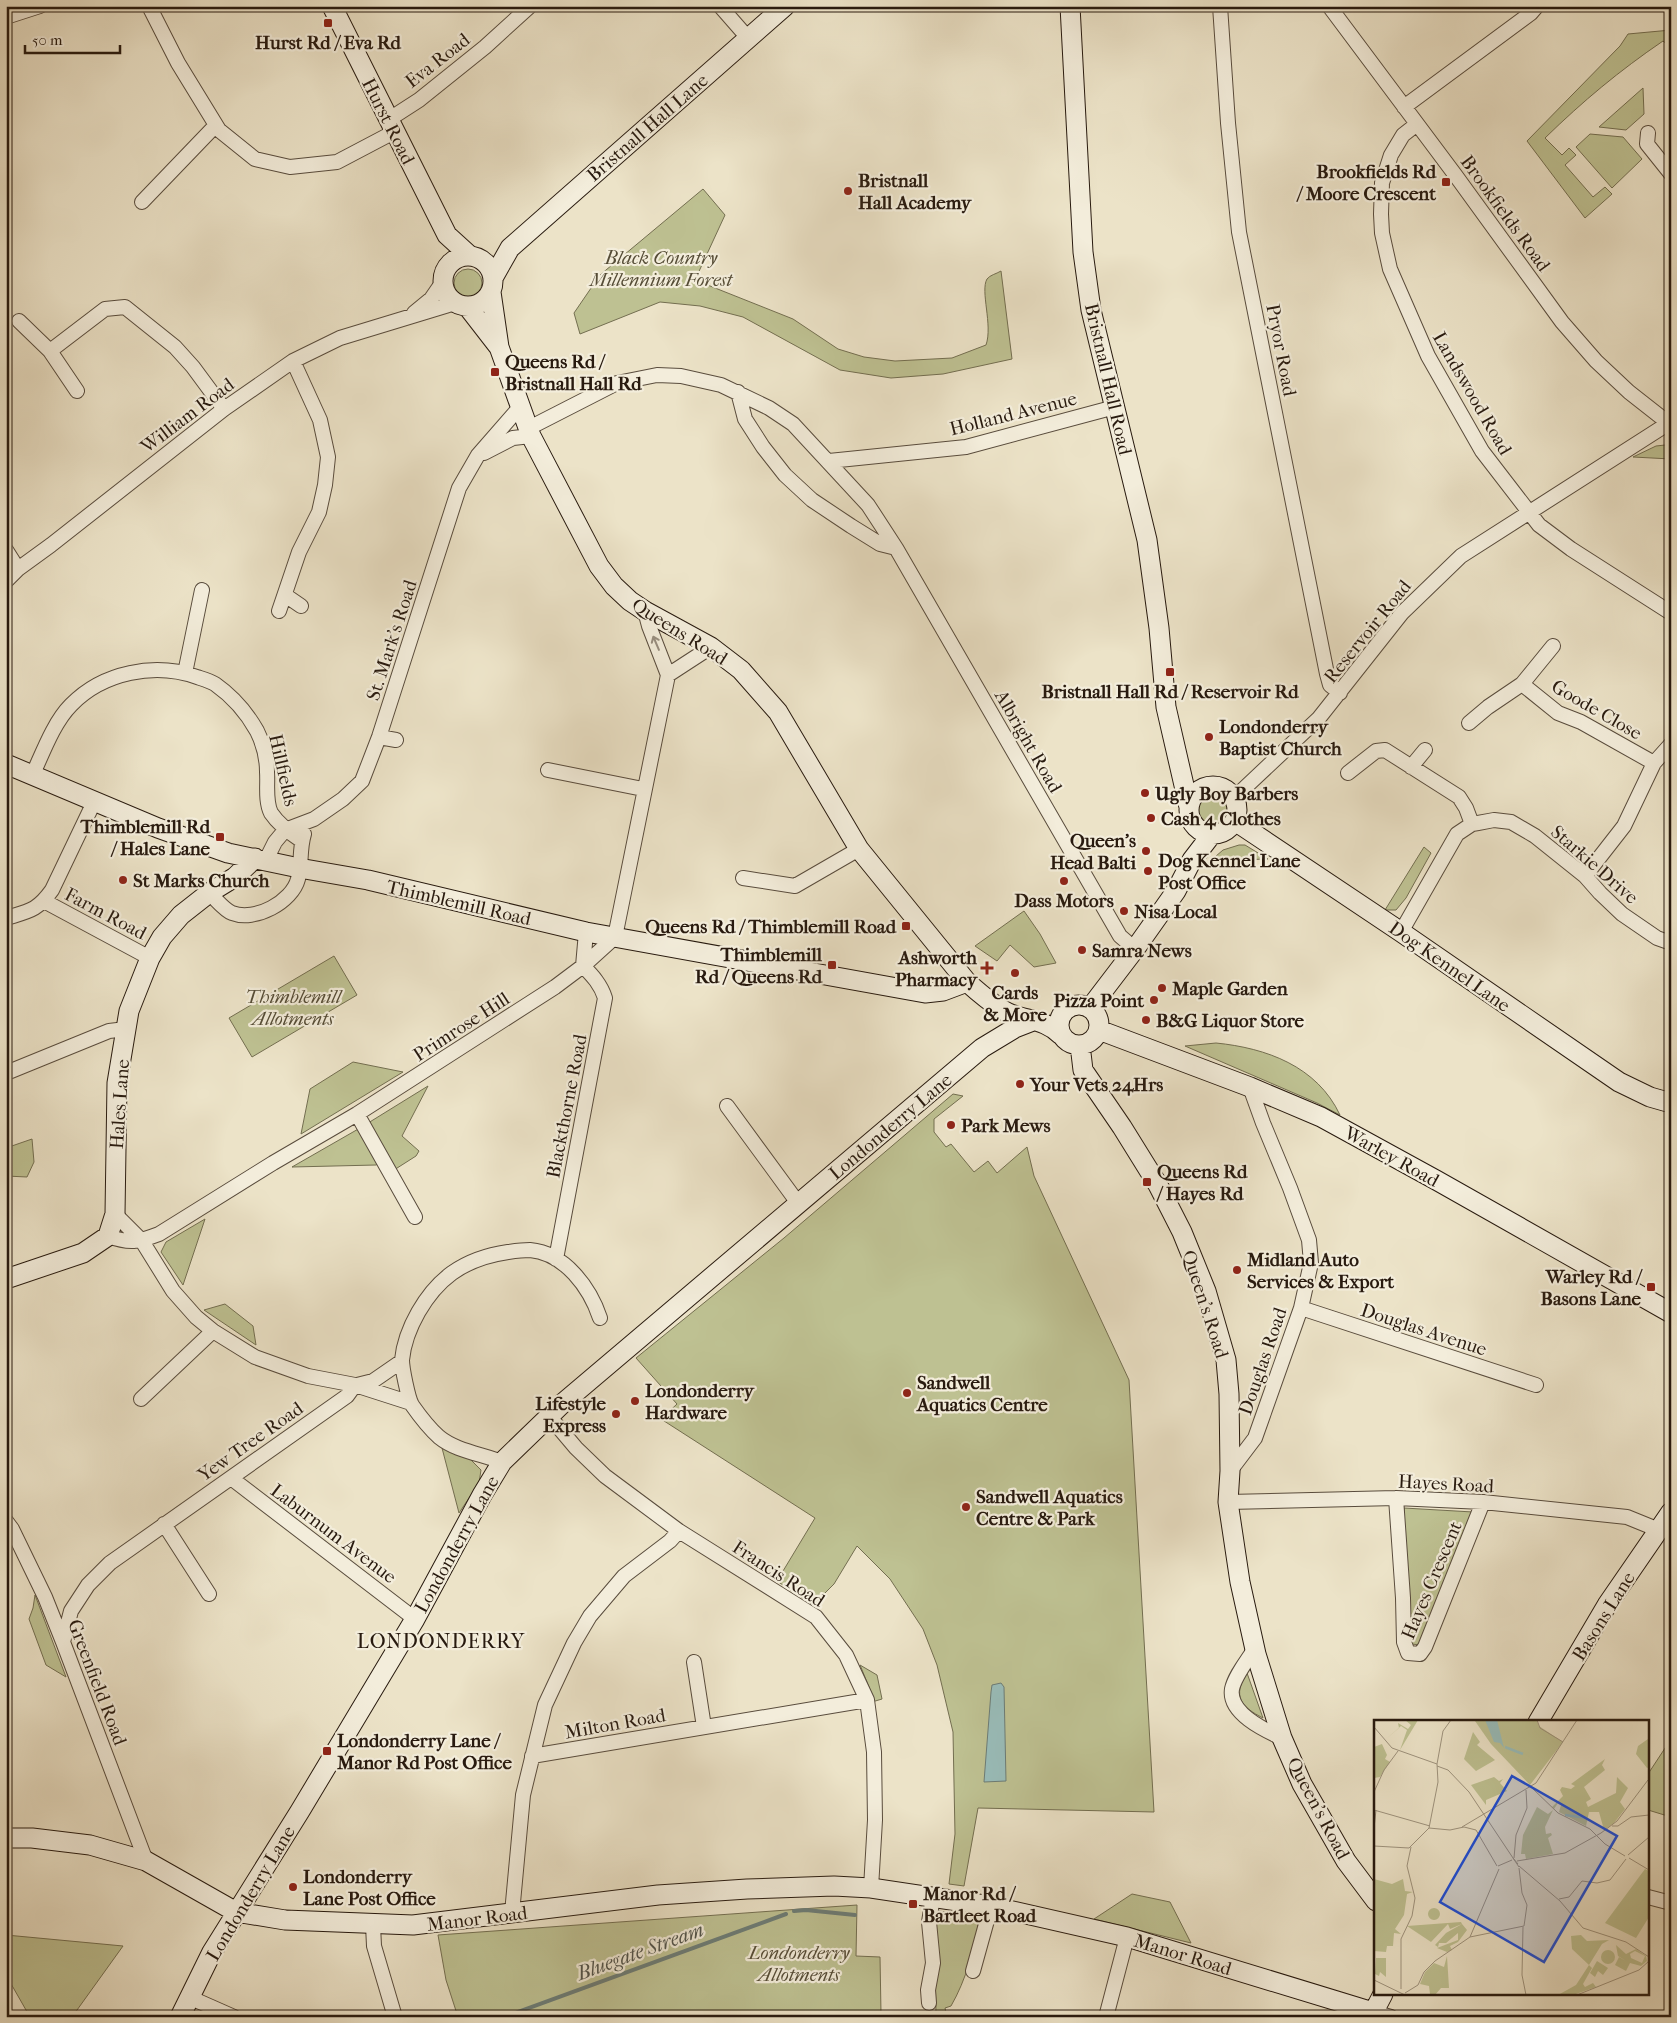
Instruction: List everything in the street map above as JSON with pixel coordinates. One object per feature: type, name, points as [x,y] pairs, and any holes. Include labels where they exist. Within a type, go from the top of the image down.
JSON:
[{"type":"street","points":[[6,16],[40,6]]},
{"type":"street","name":"Eva Road","points":[[149,6],[178,63],[219,130],[256,159],[290,167],[337,162],[391,126],[525,8]]},
{"type":"street","name":"Hurst Road","points":[[332,6],[446,235],[475,257]]},
{"type":"street","points":[[720,6],[748,38]]},
{"type":"street","name":"Bristnall Hall Lane","points":[[492,285],[510,248],[785,6]]},
{"type":"street","name":"Bristnall Hall Road","points":[[1070,6],[1083,252],[1091,310],[1147,540],[1159,628],[1166,707],[1189,809]]},
{"type":"street","name":"Pryor Road","points":[[1220,6],[1228,123],[1239,232],[1327,674],[1330,686],[1340,693]]},
{"type":"street","name":"Brookfields Road","points":[[1329,6],[1562,322],[1596,361],[1629,392],[1670,424]]},
{"type":"street","points":[[1404,107],[1531,13],[1537,6]]},
{"type":"street","name":"Landswood Road","points":[[1417,124],[1403,135],[1396,145],[1385,172],[1382,183],[1381,214],[1382,233],[1388,264],[1422,344],[1465,424],[1493,466],[1528,512],[1550,535],[1671,613]]},
{"type":"street","points":[[142,202],[216,125]]},
{"type":"street","points":[[1648,133],[1647,144],[1671,174]]},
{"type":"street","name":"Hurst Road","points":[[444,276],[446,235]]},
{"type":"street","name":"Bristnall Hall Lane","points":[[475,257],[510,248]]},
{"type":"street","points":[[475,257],[489,267],[492,285],[478,304],[461,305],[446,294],[444,276],[455,259],[475,257]]},
{"type":"street","name":"William Road","points":[[412,316],[431,299],[444,276]]},
{"type":"street","name":"Queens Road","points":[[492,285],[499,347],[520,407],[530,432],[599,566],[614,586],[645,611],[711,647],[741,670],[778,712],[859,849],[952,964]]},
{"type":"street","name":"William Road","points":[[6,581],[18,569],[224,409],[293,361],[340,338],[412,316],[461,305]]},
{"type":"street","name":"Queens Road","points":[[461,305],[499,347]]},
{"type":"street","points":[[50,351],[105,309],[125,307],[175,346],[224,409]]},
{"type":"street","points":[[18,321],[50,351],[77,391]]},
{"type":"street","points":[[279,610],[298,552],[320,512],[328,456],[320,420],[293,361]]},
{"type":"street","name":"Albright Road","points":[[530,432],[617,383],[657,375],[698,379],[738,392],[769,408],[793,424],[868,505],[896,548],[1120,936],[1135,949]]},
{"type":"street","points":[[738,392],[745,419],[763,447],[785,475],[812,500],[851,526],[880,544],[896,548]]},
{"type":"street","name":"St. Mark's Road","points":[[286,830],[314,819],[343,799],[362,781],[380,737],[459,488],[478,455],[520,407]]},
{"type":"street","name":"Holland Avenue","points":[[829,461],[966,447],[1115,407]]},
{"type":"street","name":"Reservoir Road","points":[[1234,798],[1319,718],[1383,635],[1428,586],[1461,556],[1670,424]]},
{"type":"street","points":[[478,455],[530,432]]},
{"type":"street","points":[[6,550],[18,569]]},
{"type":"street","points":[[185,673],[202,590]]},
{"type":"street","points":[[285,595],[300,606]]},
{"type":"street","points":[[583,966],[615,937],[643,789],[668,675],[645,611]]},
{"type":"street","name":"Goode Close","points":[[1469,722],[1494,702],[1522,684],[1553,646]]},
{"type":"street","points":[[668,675],[711,647]]},
{"type":"street","name":"Hillfields","points":[[33,774],[52,734],[71,705],[99,684],[130,672],[161,669],[185,673],[214,683],[238,704],[258,732],[266,760],[267,798],[270,811],[286,830],[302,840]]},
{"type":"street","name":"Goode Close","points":[[1522,684],[1558,712],[1581,722],[1654,764]]},
{"type":"street","points":[[380,737],[396,740]]},
{"type":"street","name":"Goode Close","points":[[1585,876],[1624,826],[1654,764],[1671,744]]},
{"type":"street","name":"Bristnall Hall Road","points":[[1175,749],[1205,788]]},
{"type":"street","points":[[1348,773],[1376,751],[1385,750],[1458,797],[1466,808],[1472,824],[1456,834],[1401,932]]},
{"type":"street","points":[[1411,767],[1425,750]]},
{"type":"street","name":"Thimblemill Road","points":[[6,764],[158,828],[228,853],[368,880],[586,932],[925,993],[943,991],[967,982]]},
{"type":"street","points":[[548,770],[643,789]]},
{"type":"street","points":[[1189,809],[1192,822],[1201,831],[1212,834],[1227,830],[1234,821],[1237,809],[1234,798],[1222,788],[1213,786],[1197,793],[1189,809],[1193,842],[1192,860]]},
{"type":"street","name":"Farm Road","points":[[6,918],[37,908],[44,901],[52,890],[95,800]]},
{"type":"street","name":"St. Mark's Road","points":[[211,892],[231,913],[246,915],[260,913],[280,903],[292,891],[298,879],[304,832],[314,819]]},
{"type":"street","name":"Starkie Drive","points":[[1472,824],[1494,820],[1511,822],[1535,836],[1585,876],[1622,914],[1657,938],[1671,943]]},
{"type":"street","name":"Dog Kennel Lane","points":[[1234,821],[1401,932],[1619,1082],[1650,1097],[1671,1103]]},
{"type":"street","points":[[260,859],[286,830]]},
{"type":"street","points":[[1090,1008],[1176,891],[1192,860],[1212,834]]},
{"type":"street","points":[[743,878],[795,886],[859,849]]},
{"type":"street","name":"Hales Lane","points":[[211,892],[224,871],[228,853]]},
{"type":"street","name":"Hales Lane","points":[[108,1236],[115,1214],[117,1083],[129,1011],[150,958],[162,937],[181,915],[260,859]]},
{"type":"street","name":"Farm Road","points":[[44,901],[150,958]]},
{"type":"street","points":[[583,966],[586,932]]},
{"type":"street","points":[[925,993],[940,981],[952,964],[967,982],[984,997],[1009,1013],[1046,1023],[1066,1040],[1080,1045],[1094,1039],[1099,1030],[1099,1018],[1090,1008],[1079,1004],[1071,1006],[1059,1018],[1058,1026],[1061,1035]]},
{"type":"street","name":"Primrose Hill","points":[[108,1236],[126,1242],[142,1241],[160,1234],[273,1163],[357,1114],[556,987],[583,966]]},
{"type":"street","name":"Blackthorne Road","points":[[556,1258],[605,998],[596,979],[583,966]]},
{"type":"street","points":[[996,1004],[1026,1010],[1064,1011]]},
{"type":"street","name":"Londonderry Lane","points":[[982,1048],[994,1022],[996,1004]]},
{"type":"street","name":"Londonderry Lane","points":[[180,2017],[212,1952],[300,1811],[415,1618],[502,1462],[549,1416],[982,1048],[1014,1028],[1033,1021]]},
{"type":"street","points":[[6,1072],[109,1031],[126,1029]]},
{"type":"street","name":"Warley Road","points":[[1099,1030],[1250,1087],[1321,1117],[1671,1313]]},
{"type":"street","name":"Queen's Road","points":[[1080,1045],[1083,1070],[1122,1126],[1158,1186],[1182,1232],[1206,1291],[1226,1360],[1229,1394],[1230,1472],[1228,1502],[1240,1582],[1255,1648],[1282,1738],[1302,1784],[1346,1861],[1374,1898]]},
{"type":"street","name":"Douglas Road","points":[[1230,1472],[1255,1438],[1301,1308],[1310,1263],[1309,1240],[1250,1087]]},
{"type":"street","points":[[727,1106],[798,1203]]},
{"type":"street","points":[[357,1114],[415,1217]]},
{"type":"street","points":[[115,1214],[142,1241],[173,1290],[196,1317],[213,1332],[254,1357],[308,1376],[355,1385],[411,1403]]},
{"type":"street","points":[[6,1279],[83,1253],[108,1236]]},
{"type":"street","points":[[502,1462],[458,1448],[439,1437],[411,1403],[402,1361],[412,1323],[435,1288],[451,1274],[487,1254],[532,1250],[556,1258],[573,1272],[587,1290],[600,1318]]},
{"type":"street","name":"Douglas Avenue","points":[[1301,1308],[1536,1385]]},
{"type":"street","points":[[141,1399],[213,1332]]},
{"type":"street","points":[[355,1385],[373,1381],[402,1361]]},
{"type":"street","name":"Yew Tree Road","points":[[63,1642],[71,1611],[88,1585],[110,1563],[347,1396],[355,1385]]},
{"type":"street","name":"Francis Road","points":[[549,1416],[576,1448],[605,1476],[679,1531],[816,1617],[846,1655],[867,1700],[874,1762],[875,1820],[872,1888]]},
{"type":"street","name":"Laburnum Avenue","points":[[231,1478],[415,1618]]},
{"type":"street","name":"Hayes Road","points":[[1228,1502],[1396,1498],[1483,1502],[1628,1517],[1659,1530]]},
{"type":"street","name":"Hayes Crescent","points":[[1396,1498],[1404,1642],[1408,1653],[1414,1655],[1420,1654],[1425,1647],[1483,1502]]},
{"type":"street","name":"Basons Lane","points":[[1539,1720],[1607,1605],[1671,1512]]},
{"type":"street","name":"Greenfield Road","points":[[6,1521],[12,1529],[45,1597],[146,1861]]},
{"type":"street","points":[[164,1524],[209,1594]]},
{"type":"street","points":[[512,1913],[523,1795],[545,1706],[574,1644],[590,1616],[624,1576],[670,1541],[679,1531]]},
{"type":"street","name":"Queen's Road","points":[[1255,1648],[1239,1674],[1232,1690],[1233,1702],[1239,1711],[1248,1718],[1282,1738]]},
{"type":"street","points":[[694,1662],[704,1727]]},
{"type":"street","name":"Milton Road","points":[[532,1756],[867,1700]]},
{"type":"street","name":"Manor Road","points":[[6,1838],[32,1838],[90,1845],[146,1861],[236,1912],[285,1920],[373,1925],[414,1925],[658,1895],[747,1888],[834,1886],[872,1888],[991,1906],[1127,1938],[1378,2015]]},
{"type":"street","points":[[929,2003],[928,1990],[933,1963],[929,1922],[933,1897]]},
{"type":"street","points":[[1650,1898],[1671,1903]]},
{"type":"street","points":[[973,1971],[991,1906]]},
{"type":"street","points":[[373,1925],[374,1946],[395,2017]]},
{"type":"street","points":[[1106,2017],[1127,1938]]},
{"type":"street","points":[[1378,2015],[1383,1996]]},
{"type":"street","points":[[191,1998],[234,2017]]},
{"type":"green space","points":[[1671,30],[1671,48],[1663,41],[1647,52],[1573,111],[1545,138],[1562,155],[1569,148],[1576,155],[1565,165],[1593,197],[1605,187],[1612,194],[1585,218],[1527,141],[1620,46],[1628,34]]},
{"type":"green space","points":[[1643,88],[1644,114],[1626,130],[1599,127]]},
{"type":"green space","points":[[1590,134],[1623,137],[1642,159],[1612,188],[1576,147]]},
{"type":"green space","name":"Black Country Millennium Forest","points":[[703,189],[725,215],[695,280],[793,319],[838,349],[864,357],[895,361],[952,358],[986,345],[988,328],[985,284],[988,278],[1001,271],[1012,359],[943,374],[891,378],[840,370],[743,317],[700,306],[660,302],[580,334],[574,313],[600,275]]},
{"type":"green space","points":[[468,269],[478,273],[482,283],[478,293],[468,297],[458,293],[454,283],[458,273]]},
{"type":"green space","points":[[1671,445],[1671,459],[1633,457],[1656,446]]},
{"type":"green space","points":[[1214,794],[1220,795],[1225,799],[1229,804],[1229,816],[1225,821],[1220,825],[1214,826],[1208,825],[1203,821],[1199,816],[1198,810],[1199,804],[1203,799],[1208,795]]},
{"type":"green space","points":[[1245,845],[1268,859],[1208,863],[1223,850]]},
{"type":"green space","points":[[1424,847],[1431,853],[1406,898],[1396,910],[1385,910]]},
{"type":"green space","points":[[1024,911],[1040,934],[1056,963],[1034,967],[1010,945],[997,961],[975,946]]},
{"type":"green space","name":"Thimblemill Allotments","points":[[334,956],[357,995],[252,1057],[229,1018]]},
{"type":"green space","points":[[1216,1043],[1253,1049],[1288,1062],[1318,1084],[1330,1098],[1340,1115],[1317,1103],[1185,1046]]},
{"type":"green space","points":[[353,1062],[403,1072],[301,1134],[310,1089]]},
{"type":"green space","points":[[428,1086],[402,1136],[419,1151],[416,1156],[394,1170],[387,1159],[376,1165],[292,1167],[360,1128]]},
{"type":"green space","name":"Sandwell Aquatics Centre & Park","points":[[953,1094],[963,1096],[934,1119],[934,1132],[946,1147],[951,1144],[974,1172],[988,1161],[997,1173],[1027,1147],[1034,1176],[1129,1380],[1154,1812],[978,1808],[964,1886],[949,1884],[955,1834],[953,1732],[937,1665],[923,1629],[890,1579],[857,1546],[834,1584],[813,1605],[777,1581],[815,1518],[661,1419],[677,1404],[636,1358],[784,1238]]},
{"type":"green space","points":[[32,1139],[34,1162],[27,1177],[6,1176],[6,1148]]},
{"type":"green space","points":[[205,1219],[183,1285],[161,1252],[166,1242]]},
{"type":"green space","points":[[225,1304],[253,1326],[256,1345],[204,1310]]},
{"type":"green space","points":[[442,1448],[470,1459],[481,1470],[479,1483],[459,1513]]},
{"type":"green space","points":[[1404,1508],[1473,1512],[1421,1645],[1411,1644],[1409,1640]]},
{"type":"green space","points":[[35,1595],[66,1677],[46,1665],[29,1619]]},
{"type":"green space","points":[[860,1665],[877,1675],[882,1699],[872,1702],[869,1687]]},
{"type":"green space","points":[[1247,1673],[1263,1718],[1249,1710],[1241,1700],[1240,1688]]},
{"type":"green space","points":[[1671,1739],[1671,1817],[1650,1811],[1650,1771]]},
{"type":"green space","points":[[1132,1894],[1170,1902],[1191,1943],[1094,1919]]},
{"type":"green space","name":"Londonderry Allotments","points":[[857,1905],[856,1956],[880,1957],[881,2013],[936,2015],[934,1910],[979,1918],[975,1941],[965,1975],[951,2006],[945,2008],[947,2017],[458,2017],[446,1980],[438,1935]]},
{"type":"green space","points":[[6,1935],[123,1946],[72,2017],[30,2017],[6,1975]]},
{"type":"water","points":[[1001,1683],[1004,1687],[1006,1781],[984,1782],[992,1685]]},
{"type":"waterway","name":"Bluegate Stream","points":[[794,1911],[806,1910],[855,1915]]},
{"type":"waterway","name":"Bluegate Stream","points":[[504,2017],[786,1914]]},
{"type":"place","name":"Hurst Rd / Eva Rd","points":[[328,23]]},
{"type":"place","name":"Brookfields Rd / Moore Crescent","points":[[1446,182]]},
{"type":"place","name":"Bristnall Hall Academy","points":[[848,191]]},
{"type":"place","name":"Queens Rd / Bristnall Hall Rd","points":[[495,372]]},
{"type":"place","name":"Bristnall Hall Rd / Reservoir Rd","points":[[1170,672]]},
{"type":"place","name":"Londonderry Baptist Church","points":[[1209,737]]},
{"type":"place","name":"Ugly Boy Barbers","points":[[1145,793]]},
{"type":"place","name":"Cash 4 Clothes","points":[[1151,818]]},
{"type":"place","name":"Thimblemill Rd / Hales Lane","points":[[220,837]]},
{"type":"place","name":"Queen's Head Balti","points":[[1146,851]]},
{"type":"place","name":"Dog Kennel Lane Post Office","points":[[1148,871]]},
{"type":"place","name":"St Marks Church","points":[[123,880]]},
{"type":"place","name":"Dass Motors","points":[[1064,881]]},
{"type":"place","name":"Nisa Local","points":[[1124,911]]},
{"type":"place","name":"Queens Rd / Thimblemill Road","points":[[906,926]]},
{"type":"place","name":"Samra News","points":[[1082,950]]},
{"type":"place","name":"Thimblemill Rd / Queens Rd","points":[[832,965]]},
{"type":"place","name":"Ashworth Pharmacy","points":[[987,968]]},
{"type":"place","name":"Cards & More","points":[[1015,973]]},
{"type":"place","name":"Maple Garden","points":[[1162,988]]},
{"type":"place","name":"Pizza Point","points":[[1154,1000]]},
{"type":"place","name":"B&G Liquor Store","points":[[1146,1020]]},
{"type":"place","name":"Your Vets 24Hrs","points":[[1020,1084]]},
{"type":"place","name":"Park Mews","points":[[951,1125]]},
{"type":"place","name":"Queens Rd / Hayes Rd","points":[[1147,1182]]},
{"type":"place","name":"Midland Auto Services & Export","points":[[1237,1270]]},
{"type":"place","name":"Warley Rd / Basons Lane","points":[[1651,1287]]},
{"type":"place","name":"Sandwell Aquatics Centre","points":[[907,1393]]},
{"type":"place","name":"Londonderry Hardware","points":[[635,1401]]},
{"type":"place","name":"Lifestyle Express","points":[[616,1414]]},
{"type":"place","name":"Sandwell Aquatics Centre & Park","points":[[966,1507]]},
{"type":"place","name":"Londonderry Lane / Manor Rd Post Office","points":[[327,1751]]},
{"type":"place","name":"Londonderry Lane Post Office","points":[[293,1887]]},
{"type":"place","name":"Manor Rd / Bartleet Road","points":[[913,1904]]},
{"type":"district","name":"LONDONDERRY","points":[[441,1641]]}]
